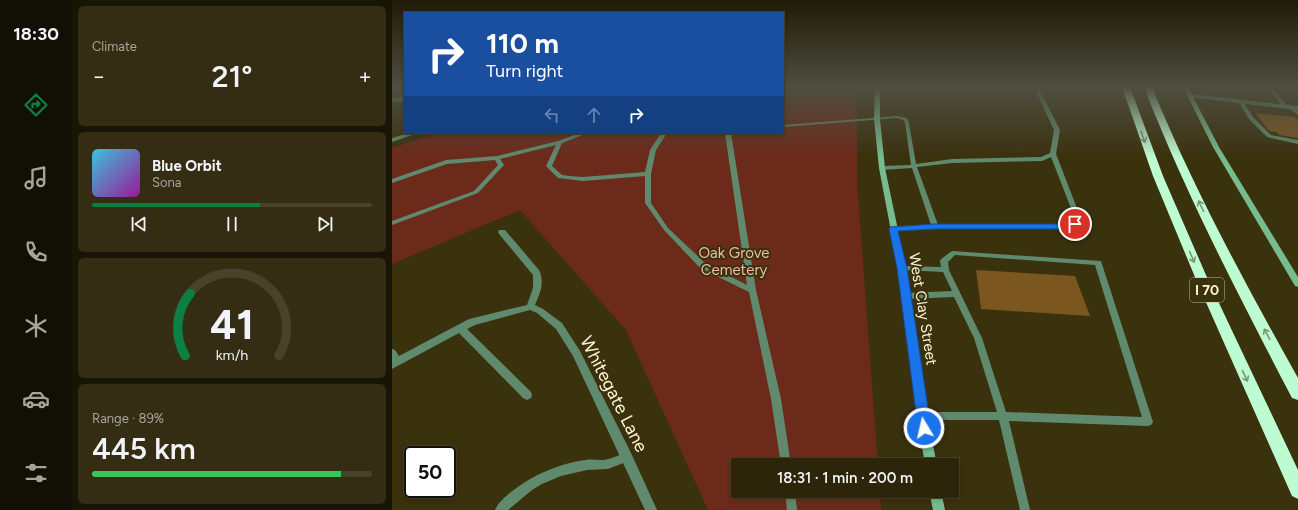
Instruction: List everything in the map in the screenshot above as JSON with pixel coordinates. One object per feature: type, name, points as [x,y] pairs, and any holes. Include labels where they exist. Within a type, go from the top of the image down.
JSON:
[{"type":"highway","name":"I 70","points":[[1134,111],[1186,242],[1239,363],[1298,490]]},
{"type":"highway","name":"I 70","points":[[1158,111],[1172,144],[1210,223],[1298,394]]},
{"type":"main road","name":"West Clay Street","points":[[877,111],[882,168],[902,268],[922,416],[930,458]]},
{"type":"main road","points":[[1198,111],[1216,147],[1298,284]]},
{"type":"main road","points":[[936,498],[939,510]]},
{"type":"street","points":[[392,140],[412,134]]},
{"type":"street","points":[[394,360],[472,322],[530,307],[538,287],[538,275],[502,232]]},
{"type":"street","name":"Whitegate Lane","points":[[530,307],[540,311],[559,326],[577,354],[651,510]]},
{"type":"street","points":[[460,328],[527,395]]},
{"type":"lane","points":[[893,229],[935,227],[1064,227],[1075,224],[1077,216],[1053,154],[1057,130],[1048,111]]},
{"type":"lane","points":[[1246,111],[1251,118],[1270,136],[1298,142]]},
{"type":"lane","points":[[784,126],[897,117],[904,119],[908,123],[914,166],[935,227]]},
{"type":"lane","points":[[392,181],[446,162],[497,158],[560,142],[582,134]]},
{"type":"lane","points":[[663,134],[653,150],[648,174],[648,203],[666,229],[703,266],[752,290]]},
{"type":"lane","points":[[728,134],[752,290],[776,399],[785,458]]},
{"type":"lane","points":[[560,142],[549,166],[560,177],[583,179],[648,174]]},
{"type":"lane","points":[[882,168],[952,161],[1042,159],[1053,154]]},
{"type":"lane","points":[[392,223],[476,192],[501,164],[497,158]]},
{"type":"lane","points":[[922,416],[1003,416],[1148,422],[1098,263],[954,253],[944,261],[945,270],[978,338],[1003,416],[1025,510]]},
{"type":"lane","points":[[902,268],[945,270]]},
{"type":"lane","points":[[906,296],[957,294]]},
{"type":"lane","points":[[500,510],[515,494],[531,483],[560,471],[587,464],[611,464],[627,457]]},
{"type":"lane","points":[[791,498],[792,510]]},
{"type":"green space","name":"Oak Grove Cemetery","points":[[784,111],[857,111],[857,181],[877,458],[731,458],[731,498],[880,498],[881,510],[708,510],[626,330],[520,210],[392,264],[392,148],[436,134],[784,134]]},
{"type":"building","points":[[1255,113],[1295,117],[1298,120],[1298,138],[1279,135],[1277,132],[1269,131]]},
{"type":"building","points":[[976,270],[1075,276],[1090,316],[981,309]]},
{"type":"route","points":[[924,428],[902,268],[893,229],[935,227],[1064,227],[1075,224]]}]
